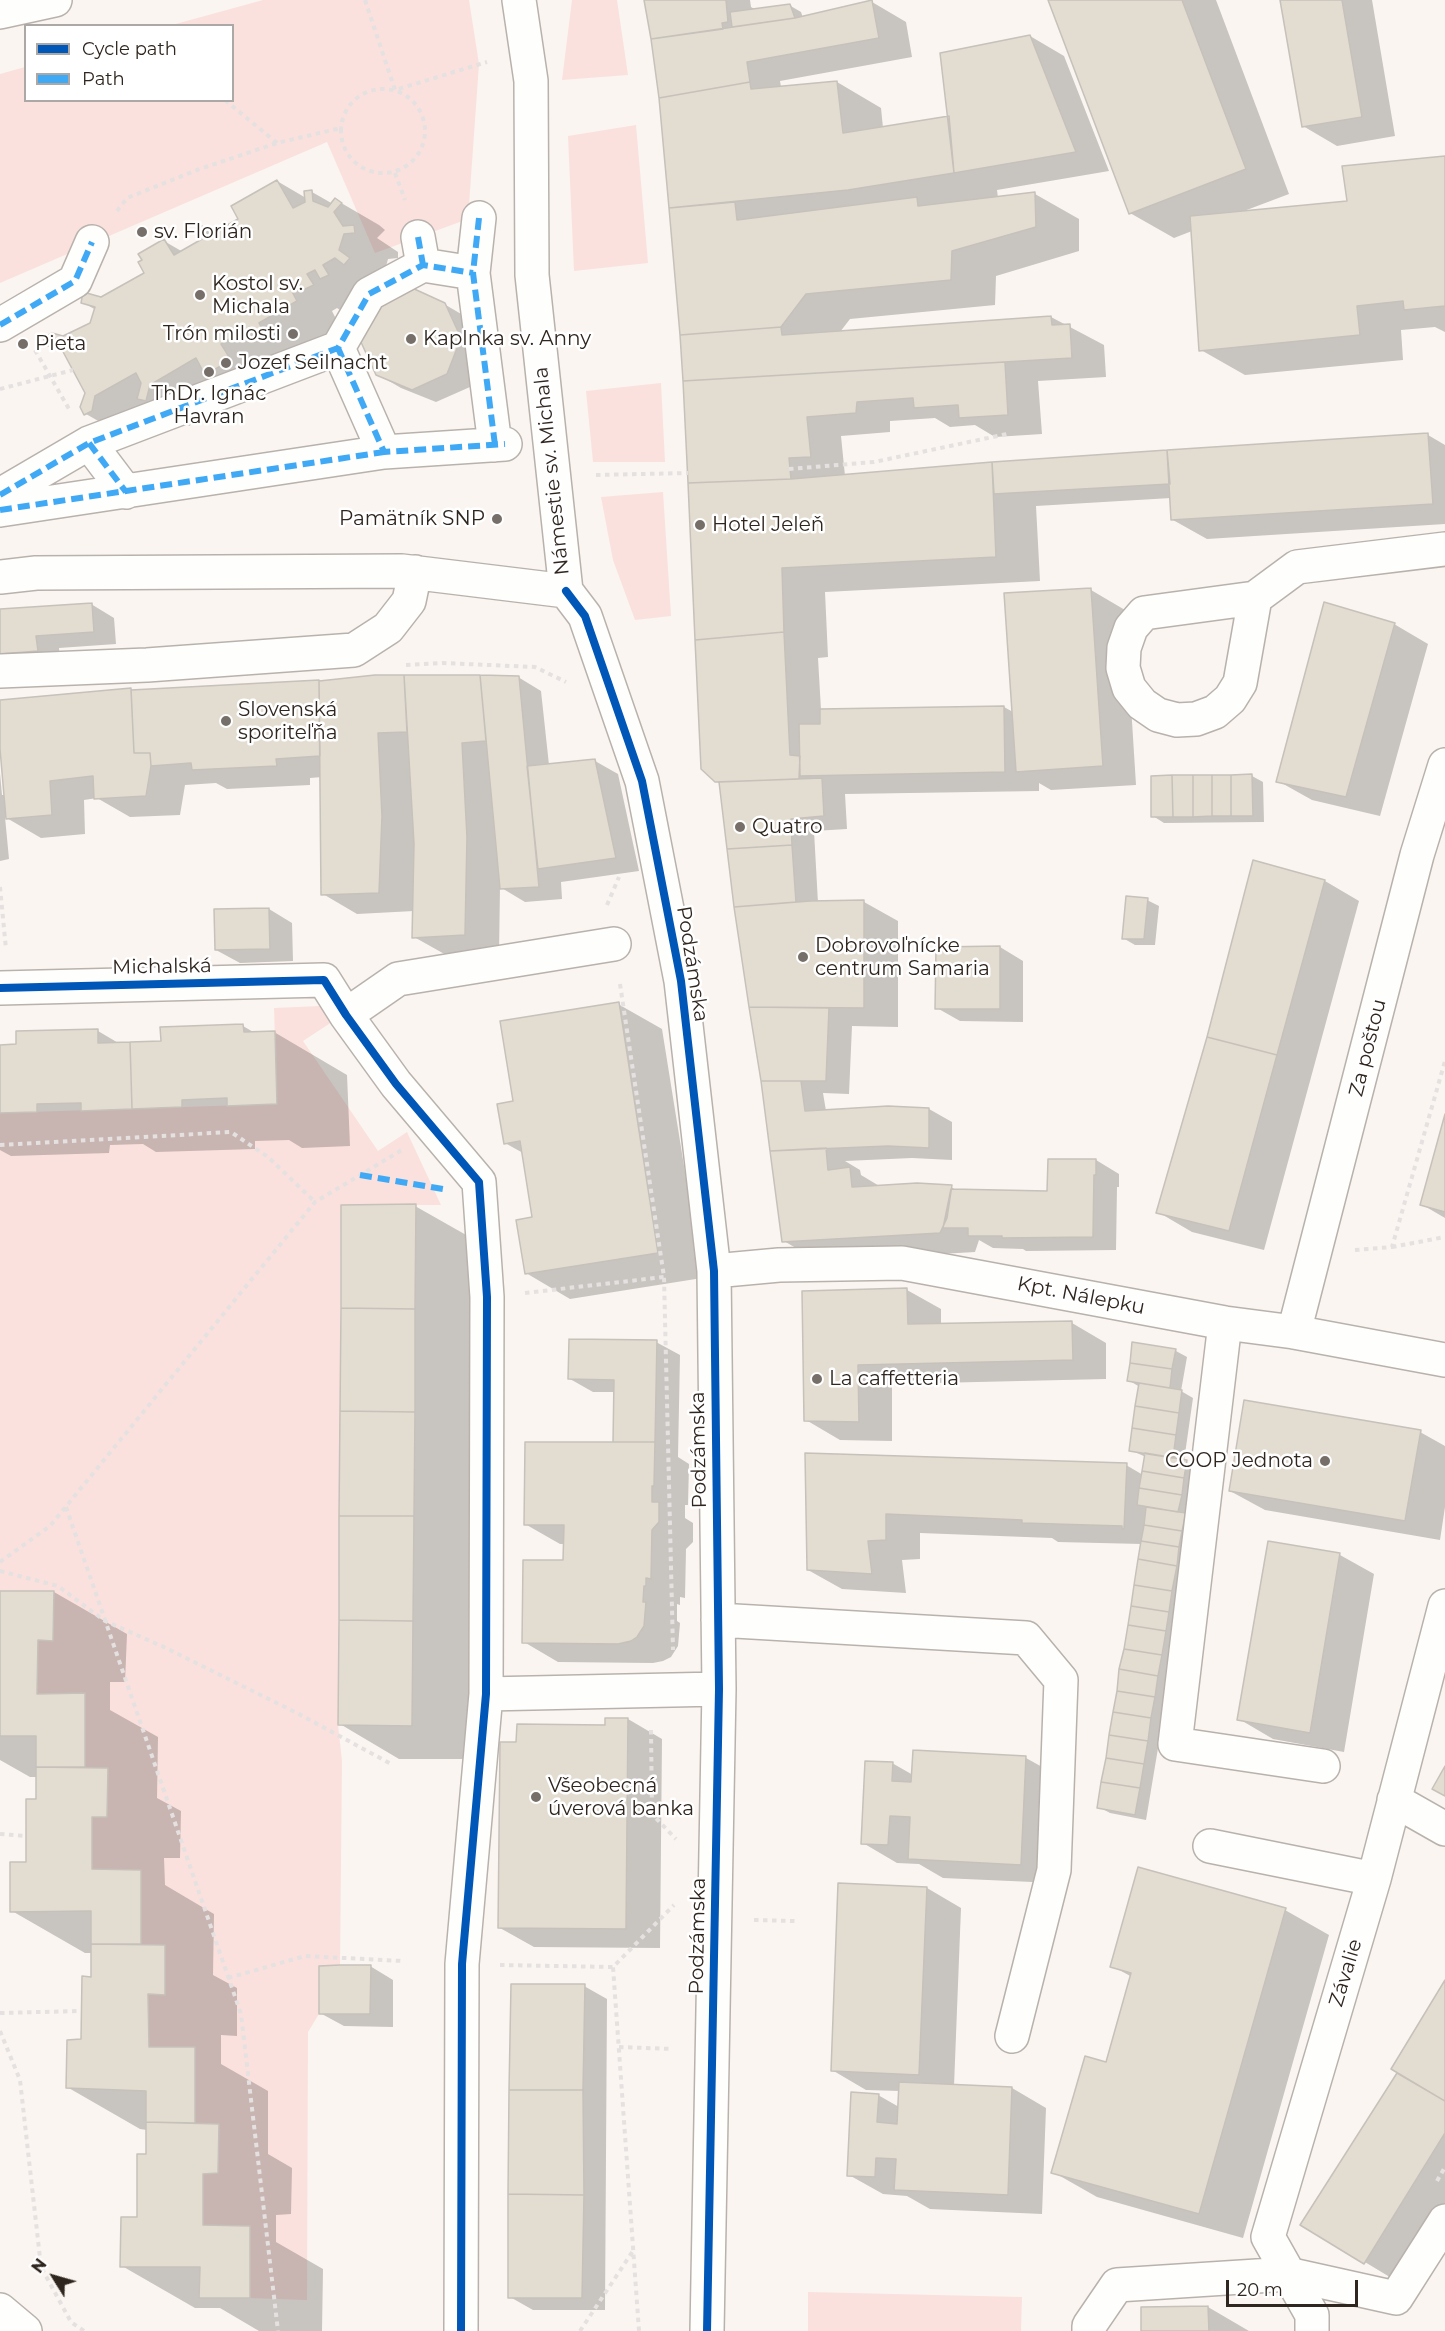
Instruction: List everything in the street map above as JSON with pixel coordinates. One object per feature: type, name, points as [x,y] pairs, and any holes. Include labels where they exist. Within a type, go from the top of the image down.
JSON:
[{"type":"street","points":[[0,12],[55,0]]},
{"type":"street","name":"Námestie sv. Michala","points":[[0,577],[48,572],[402,571],[566,591],[532,275],[531,81],[519,0]]},
{"type":"street","points":[[0,510],[384,452],[500,444],[473,273],[479,218]]},
{"type":"street","points":[[0,325],[75,281],[92,242]]},
{"type":"street","points":[[0,495],[88,443],[338,348],[369,294],[421,251],[473,273]]},
{"type":"street","points":[[338,348],[384,452]]},
{"type":"street","points":[[88,443],[126,492]]},
{"type":"street","points":[[1255,598],[1240,682],[1230,699],[1215,712],[1196,719],[1177,720],[1158,715],[1142,704],[1129,688],[1123,668],[1124,648],[1131,628],[1144,613],[1255,598],[1297,567],[1445,549]]},
{"type":"street","points":[[0,672],[147,665],[354,650],[388,628],[409,601],[416,572]]},
{"type":"street","name":"Podzámska","points":[[566,591],[585,616],[642,781],[681,981],[714,1271],[719,1689],[706,2331]]},
{"type":"street","name":"Za poštou","points":[[1294,1332],[1417,855],[1445,765]]},
{"type":"street","points":[[461,2331],[462,1964],[486,1694],[487,1297],[479,1182],[396,1084],[346,1015],[398,979],[614,944]]},
{"type":"street","name":"Michalská","points":[[0,988],[324,980],[346,1015]]},
{"type":"street","name":"Kpt. Nálepku","points":[[714,1271],[778,1265],[902,1263],[1225,1323],[1294,1332],[1445,1360]]},
{"type":"street","points":[[1225,1323],[1175,1744],[1323,1766]]},
{"type":"street","name":"Závalie","points":[[1312,2331],[1312,2315],[1268,2237],[1374,1879],[1445,1606]]},
{"type":"street","points":[[718,1620],[1026,1638],[1061,1680],[1054,1870],[1012,2036]]},
{"type":"street","points":[[486,1694],[719,1689]]},
{"type":"street","points":[[1395,1800],[1445,1829]]},
{"type":"street","points":[[1210,1845],[1374,1879]]},
{"type":"street","points":[[1089,2331],[1089,2326],[1117,2285],[1288,2274],[1396,2298],[1445,2221]]},
{"type":"street","points":[[0,2310],[25,2331]]},
{"type":"path","points":[[365,0],[395,90]]},
{"type":"path","points":[[395,90],[488,61]]},
{"type":"path","points":[[382,88],[395,90],[407,96],[424,118],[426,131],[424,145],[417,157],[395,173],[381,174],[368,171],[356,164],[347,154],[342,141],[341,128],[347,110],[359,96],[382,88]]},
{"type":"path","points":[[227,102],[278,143]]},
{"type":"path","points":[[92,242],[127,198],[197,170],[278,143],[341,128]]},
{"type":"path","points":[[0,388],[73,370]]},
{"type":"path","points":[[789,468],[874,462],[1007,434]]},
{"type":"path","points":[[596,476],[688,473]]},
{"type":"path","points":[[395,666],[443,663],[535,667],[567,682]]},
{"type":"path","points":[[621,872],[607,902],[664,1277],[674,1649],[651,1689],[652,1814],[679,1843]]},
{"type":"path","points":[[0,886],[6,956]]},
{"type":"path","points":[[1392,1247],[1445,1061]]},
{"type":"path","points":[[0,1145],[231,1132],[268,1157],[315,1202]]},
{"type":"path","points":[[0,1562],[50,1526],[66,1508],[315,1202],[408,1146]]},
{"type":"path","points":[[1352,1250],[1392,1247],[1445,1237]]},
{"type":"path","points":[[487,1297],[664,1277]]},
{"type":"path","points":[[66,1508],[241,2014],[278,2331]]},
{"type":"path","points":[[0,1571],[58,1586],[105,1621],[166,1648],[297,1713],[393,1765]]},
{"type":"path","points":[[0,1834],[26,1836]]},
{"type":"path","points":[[462,1964],[613,1967],[676,1903]]},
{"type":"path","points":[[753,1920],[795,1921]]},
{"type":"path","points":[[228,1978],[305,1956],[403,1961]]},
{"type":"path","points":[[613,1967],[639,2331]]},
{"type":"path","points":[[0,2013],[81,2011]]},
{"type":"path","points":[[0,2031],[20,2080],[41,2267],[71,2322],[84,2331]]},
{"type":"path","points":[[619,2047],[674,2049]]},
{"type":"path","points":[[580,2331],[633,2250]]},
{"type":"shaded area","points":[[263,0],[469,0],[479,64],[468,219],[375,253],[327,142],[0,283],[0,74],[24,67],[24,102],[234,102],[234,24],[176,24]]},
{"type":"shaded area","points":[[572,0],[617,0],[628,75],[562,80]]},
{"type":"shaded area","points":[[636,125],[648,263],[574,271],[568,136]]},
{"type":"shaded area","points":[[661,383],[665,462],[593,462],[586,391]]},
{"type":"shaded area","points":[[663,492],[671,616],[635,620],[613,560],[601,497]]},
{"type":"shaded area","points":[[320,1006],[332,1022],[303,1041],[378,1151],[407,1132],[441,1205],[341,1205],[338,1725],[342,1761],[340,1965],[319,1966],[319,2014],[308,2032],[307,2300],[250,2298],[250,2226],[203,2225],[203,2174],[218,2173],[219,2124],[195,2123],[195,2047],[149,2047],[148,1994],[164,1994],[165,1945],[141,1944],[141,1870],[92,1869],[92,1817],[108,1768],[85,1767],[37,1694],[38,1640],[53,1641],[54,1591],[0,1591],[0,1113],[277,1104],[274,1008]]},
{"type":"shaded area","points":[[808,2292],[1022,2297],[1021,2331],[808,2331]]},
{"type":"building","points":[[644,0],[726,0],[728,22],[722,23],[723,29],[651,39]]},
{"type":"building","points":[[872,0],[879,38],[747,62],[750,82],[659,98],[651,39],[795,18]]},
{"type":"building","points":[[1048,0],[1182,0],[1246,169],[1129,214]]},
{"type":"building","points":[[1280,0],[1342,0],[1362,117],[1302,127]]},
{"type":"building","points":[[790,4],[795,18],[732,27],[730,12]]},
{"type":"building","points":[[1030,35],[1076,152],[954,173],[940,53]]},
{"type":"building","points":[[837,81],[843,133],[949,116],[954,173],[848,190],[669,208],[659,98],[750,82],[751,89]]},
{"type":"building","points":[[1445,156],[1445,306],[1404,310],[1403,301],[1357,306],[1360,335],[1199,351],[1190,216],[1347,201],[1342,166]]},
{"type":"building","name":"Kostol sv. Michala","points":[[277,180],[293,208],[305,202],[304,191],[312,190],[313,201],[328,207],[335,198],[342,203],[334,212],[343,226],[354,225],[355,233],[344,234],[339,250],[350,258],[344,265],[335,258],[323,265],[329,275],[320,279],[315,270],[307,274],[314,285],[303,290],[297,281],[289,286],[297,301],[259,323],[265,334],[257,338],[250,327],[221,344],[231,360],[205,375],[196,358],[150,385],[146,401],[137,399],[141,383],[136,373],[95,396],[92,411],[84,415],[80,407],[85,393],[61,348],[48,346],[43,338],[52,333],[63,336],[90,323],[95,307],[81,303],[83,292],[101,297],[144,273],[138,262],[142,260],[138,254],[164,239],[174,255],[202,239],[196,229],[202,226],[208,236],[238,219],[231,206]]},
{"type":"building","points":[[1035,192],[1036,227],[952,251],[951,280],[806,294],[781,327],[680,335],[669,208],[735,202],[737,220],[917,197],[918,206]]},
{"type":"building","name":"Kaplnka sv. Anny","points":[[410,287],[445,303],[461,338],[447,374],[412,390],[376,375],[360,340],[376,303]]},
{"type":"building","points":[[1051,316],[1052,325],[1070,324],[1072,358],[683,381],[680,335],[781,327],[782,335]]},
{"type":"building","points":[[1005,362],[1008,415],[959,418],[958,405],[914,408],[913,398],[857,402],[856,413],[807,417],[811,457],[789,458],[791,479],[688,483],[683,381]]},
{"type":"building","points":[[1428,433],[1433,504],[1171,520],[1167,450]]},
{"type":"building","points":[[1167,450],[1170,484],[994,494],[992,462]]},
{"type":"building","points":[[992,462],[996,557],[782,568],[784,632],[695,640],[688,483],[791,479]]},
{"type":"building","points":[[1091,588],[1103,766],[1016,772],[1004,593]]},
{"type":"building","points":[[1324,602],[1395,623],[1346,797],[1276,782]]},
{"type":"building","points":[[92,603],[94,632],[36,636],[38,651],[0,654],[0,609]]},
{"type":"building","points":[[784,632],[790,755],[800,756],[799,779],[715,782],[701,769],[695,640]]},
{"type":"building","points":[[375,675],[404,675],[407,732],[378,733],[382,816],[379,893],[321,895],[319,681]]},
{"type":"building","points":[[404,675],[480,675],[486,741],[462,743],[467,837],[465,935],[412,938],[414,844]]},
{"type":"building","points":[[480,675],[519,676],[539,887],[500,889]]},
{"type":"building","name":"Slovenská sporiteľňa","points":[[319,680],[320,756],[276,759],[277,766],[192,770],[191,763],[151,766],[150,753],[134,753],[131,690]]},
{"type":"building","points":[[131,688],[134,753],[150,753],[151,766],[146,796],[94,799],[93,776],[50,781],[52,815],[6,819],[0,749],[0,700]]},
{"type":"building","points":[[1004,706],[1005,772],[800,776],[799,724],[820,724],[820,709]]},
{"type":"building","points":[[595,759],[616,858],[538,869],[527,766]]},
{"type":"building","points":[[1252,774],[1253,816],[1231,816],[1231,775]]},
{"type":"building","points":[[1172,775],[1193,775],[1193,817],[1173,817]]},
{"type":"building","points":[[1172,775],[1173,817],[1151,817],[1151,776]]},
{"type":"building","points":[[1193,775],[1212,775],[1212,816],[1193,817]]},
{"type":"building","points":[[1212,775],[1231,775],[1231,816],[1212,816]]},
{"type":"building","points":[[822,778],[824,816],[791,819],[792,845],[727,849],[719,782]]},
{"type":"building","points":[[792,845],[796,902],[734,907],[727,849]]},
{"type":"building","points":[[1253,860],[1325,880],[1277,1055],[1207,1037]]},
{"type":"building","points":[[1126,896],[1148,898],[1144,939],[1122,939]]},
{"type":"building","name":"Dobrovoľnícke centrum Samaria","points":[[864,900],[864,1008],[749,1007],[734,907],[810,901]]},
{"type":"building","points":[[269,908],[270,949],[215,950],[214,909]]},
{"type":"building","points":[[1000,946],[1000,1009],[935,1009],[936,947]]},
{"type":"building","points":[[619,1002],[658,1253],[525,1274],[516,1220],[532,1217],[520,1141],[504,1144],[497,1104],[513,1101],[500,1021]]},
{"type":"building","points":[[749,1007],[829,1008],[826,1081],[761,1081]]},
{"type":"building","points":[[243,1024],[244,1032],[275,1031],[277,1104],[227,1106],[227,1098],[182,1100],[182,1107],[132,1109],[130,1042],[161,1041],[160,1027]]},
{"type":"building","points":[[98,1029],[98,1043],[130,1042],[132,1109],[81,1111],[81,1103],[37,1104],[37,1112],[0,1113],[0,1045],[16,1044],[16,1031]]},
{"type":"building","points":[[1207,1037],[1277,1055],[1229,1231],[1156,1213]]},
{"type":"building","points":[[761,1081],[801,1081],[805,1111],[888,1106],[929,1108],[929,1148],[888,1146],[770,1151]]},
{"type":"building","points":[[1445,1114],[1445,1212],[1420,1205]]},
{"type":"building","points":[[826,1148],[828,1170],[850,1167],[852,1187],[917,1183],[952,1185],[947,1218],[940,1233],[782,1242],[770,1151]]},
{"type":"building","points":[[1048,1159],[1096,1159],[1093,1237],[968,1236],[968,1228],[943,1228],[951,1189],[1047,1191]]},
{"type":"building","points":[[416,1204],[415,1309],[341,1308],[341,1205]]},
{"type":"building","points":[[907,1288],[908,1324],[1072,1321],[1073,1360],[858,1365],[859,1422],[804,1421],[802,1291]]},
{"type":"building","points":[[341,1308],[415,1309],[415,1412],[340,1411]]},
{"type":"building","points":[[569,1339],[657,1340],[655,1442],[613,1442],[614,1380],[568,1379]]},
{"type":"building","points":[[1132,1342],[1176,1349],[1172,1369],[1130,1363]]},
{"type":"building","points":[[1130,1363],[1172,1369],[1170,1388],[1127,1381]]},
{"type":"building","points":[[1139,1383],[1182,1390],[1179,1413],[1135,1406]]},
{"type":"building","name":"COOP Jednota","points":[[1244,1400],[1421,1430],[1405,1521],[1229,1491]]},
{"type":"building","points":[[1135,1406],[1179,1413],[1176,1435],[1132,1428]]},
{"type":"building","points":[[340,1411],[415,1412],[414,1516],[339,1516]]},
{"type":"building","points":[[1132,1428],[1176,1435],[1173,1458],[1129,1451]]},
{"type":"building","points":[[525,1442],[655,1442],[652,1502],[659,1502],[659,1522],[652,1530],[651,1579],[646,1578],[646,1586],[644,1586],[643,1602],[646,1602],[644,1626],[637,1637],[631,1641],[618,1644],[522,1643],[523,1560],[563,1560],[564,1525],[524,1525]]},
{"type":"building","points":[[805,1453],[1127,1463],[1124,1529],[1122,1526],[1022,1523],[1022,1520],[886,1514],[886,1540],[868,1541],[872,1574],[807,1570]]},
{"type":"building","points":[[1145,1453],[1187,1460],[1184,1478],[1142,1471]]},
{"type":"building","points":[[1142,1471],[1184,1478],[1182,1495],[1139,1488]]},
{"type":"building","points":[[1139,1488],[1182,1495],[1178,1512],[1137,1505]]},
{"type":"building","points":[[1146,1507],[1186,1513],[1182,1531],[1144,1525]]},
{"type":"building","points":[[339,1516],[414,1516],[413,1621],[339,1620]]},
{"type":"building","points":[[1144,1525],[1182,1531],[1179,1547],[1141,1541]]},
{"type":"building","points":[[1141,1541],[1179,1547],[1177,1566],[1138,1559]]},
{"type":"building","points":[[1268,1541],[1340,1553],[1310,1733],[1237,1720]]},
{"type":"building","points":[[1138,1559],[1177,1566],[1172,1591],[1134,1585]]},
{"type":"building","points":[[1134,1585],[1172,1591],[1169,1612],[1131,1606]]},
{"type":"building","points":[[0,1591],[54,1591],[53,1641],[38,1640],[37,1694],[85,1693],[85,1767],[36,1767],[36,1736],[0,1736]]},
{"type":"building","points":[[1131,1606],[1169,1612],[1166,1631],[1128,1625]]},
{"type":"building","points":[[339,1620],[413,1621],[412,1726],[338,1725]]},
{"type":"building","points":[[1128,1625],[1166,1631],[1162,1655],[1124,1649]]},
{"type":"building","points":[[1124,1649],[1162,1655],[1158,1676],[1119,1669]]},
{"type":"building","points":[[1119,1669],[1158,1676],[1155,1697],[1117,1691]]},
{"type":"building","points":[[1117,1691],[1155,1697],[1151,1718],[1113,1712]]},
{"type":"building","points":[[1113,1712],[1151,1718],[1148,1741],[1109,1735]]},
{"type":"building","points":[[605,1718],[628,1718],[626,1929],[498,1928],[500,1742],[516,1742],[517,1724],[605,1725]]},
{"type":"building","points":[[1109,1735],[1148,1741],[1144,1764],[1106,1758]]},
{"type":"building","points":[[913,1750],[1026,1756],[1021,1865],[908,1859],[910,1817],[890,1816],[888,1845],[861,1844],[865,1761],[893,1762],[892,1781],[911,1782]]},
{"type":"building","points":[[1106,1758],[1144,1764],[1140,1788],[1101,1782]]},
{"type":"building","points":[[1445,1766],[1445,1796],[1432,1789]]},
{"type":"building","points":[[36,1767],[108,1768],[107,1817],[92,1817],[92,1869],[141,1870],[141,1944],[91,1944],[91,1911],[10,1912],[10,1862],[26,1862],[26,1799],[36,1799]]},
{"type":"building","points":[[1101,1782],[1140,1788],[1135,1815],[1097,1808]]},
{"type":"building","points":[[1138,1867],[1286,1908],[1199,2214],[1051,2173],[1085,2056],[1106,2062],[1131,1973],[1110,1967]]},
{"type":"building","points":[[838,1883],[927,1887],[919,2075],[831,2071]]},
{"type":"building","points":[[91,1944],[165,1945],[165,1995],[148,1994],[149,2047],[195,2047],[195,2123],[146,2122],[146,2091],[66,2088],[67,2040],[81,2039],[82,1976],[91,1977]]},
{"type":"building","points":[[371,1965],[370,2014],[319,2014],[319,1966]]},
{"type":"building","points":[[1445,1980],[1445,2101],[1391,2069]]},
{"type":"building","points":[[511,1984],[585,1984],[583,2090],[509,2090]]},
{"type":"building","points":[[1397,2073],[1445,2101],[1445,2133],[1364,2264],[1300,2225]]},
{"type":"building","points":[[899,2082],[1012,2087],[1008,2195],[894,2190],[896,2159],[876,2158],[875,2177],[847,2176],[851,2092],[879,2094],[877,2122],[897,2124]]},
{"type":"building","points":[[509,2090],[583,2090],[584,2195],[508,2194]]},
{"type":"building","points":[[146,2122],[219,2124],[218,2173],[203,2174],[203,2225],[250,2226],[250,2298],[199,2298],[200,2267],[120,2267],[121,2217],[137,2217],[137,2154],[146,2154]]},
{"type":"building","points":[[508,2194],[584,2195],[582,2298],[508,2298]]},
{"type":"building","points":[[1208,2306],[1209,2331],[1141,2331],[1141,2307]]},
{"type":"marked path","points":[[479,218],[473,273],[495,445]]},
{"type":"marked path","points":[[418,237],[423,265]]},
{"type":"marked path","points":[[0,325],[75,281],[92,242]]},
{"type":"marked path","points":[[0,495],[89,443],[338,348],[369,294],[423,265],[473,273]]},
{"type":"marked path","points":[[338,348],[384,452],[505,444]]},
{"type":"marked path","points":[[89,443],[126,492]]},
{"type":"marked path","points":[[0,510],[384,452]]},
{"type":"marked path","points":[[360,1175],[443,1189]]},
{"type":"cycle path","points":[[566,591],[585,616],[642,781],[681,981],[714,1271],[719,1689],[707,2331]]},
{"type":"cycle path","points":[[0,988],[324,980],[346,1015],[396,1084],[479,1182],[487,1297],[486,1694],[462,1964],[461,2331]]},
{"type":"place","name":"sv. Florián","points":[[142,232]]},
{"type":"place","name":"Kostol sv. Michala","points":[[200,295]]},
{"type":"place","name":"Trón milosti","points":[[293,334]]},
{"type":"place","name":"Kaplnka sv. Anny","points":[[411,339]]},
{"type":"place","name":"Pieta","points":[[23,344]]},
{"type":"place","name":"Jozef Seilnacht","points":[[226,363]]},
{"type":"place","name":"ThDr. Ignác Havran","points":[[209,372]]},
{"type":"place","name":"Pamätník SNP","points":[[497,519]]},
{"type":"place","name":"Hotel Jeleň","points":[[700,525]]},
{"type":"place","name":"Slovenská sporiteľňa","points":[[226,721]]},
{"type":"place","name":"Quatro","points":[[740,827]]},
{"type":"place","name":"Dobrovoľnícke centrum Samaria","points":[[803,957]]},
{"type":"place","name":"La caffetteria","points":[[817,1379]]},
{"type":"place","name":"COOP Jednota","points":[[1325,1461]]},
{"type":"place","name":"Všeobecná úverová banka","points":[[536,1797]]}]
